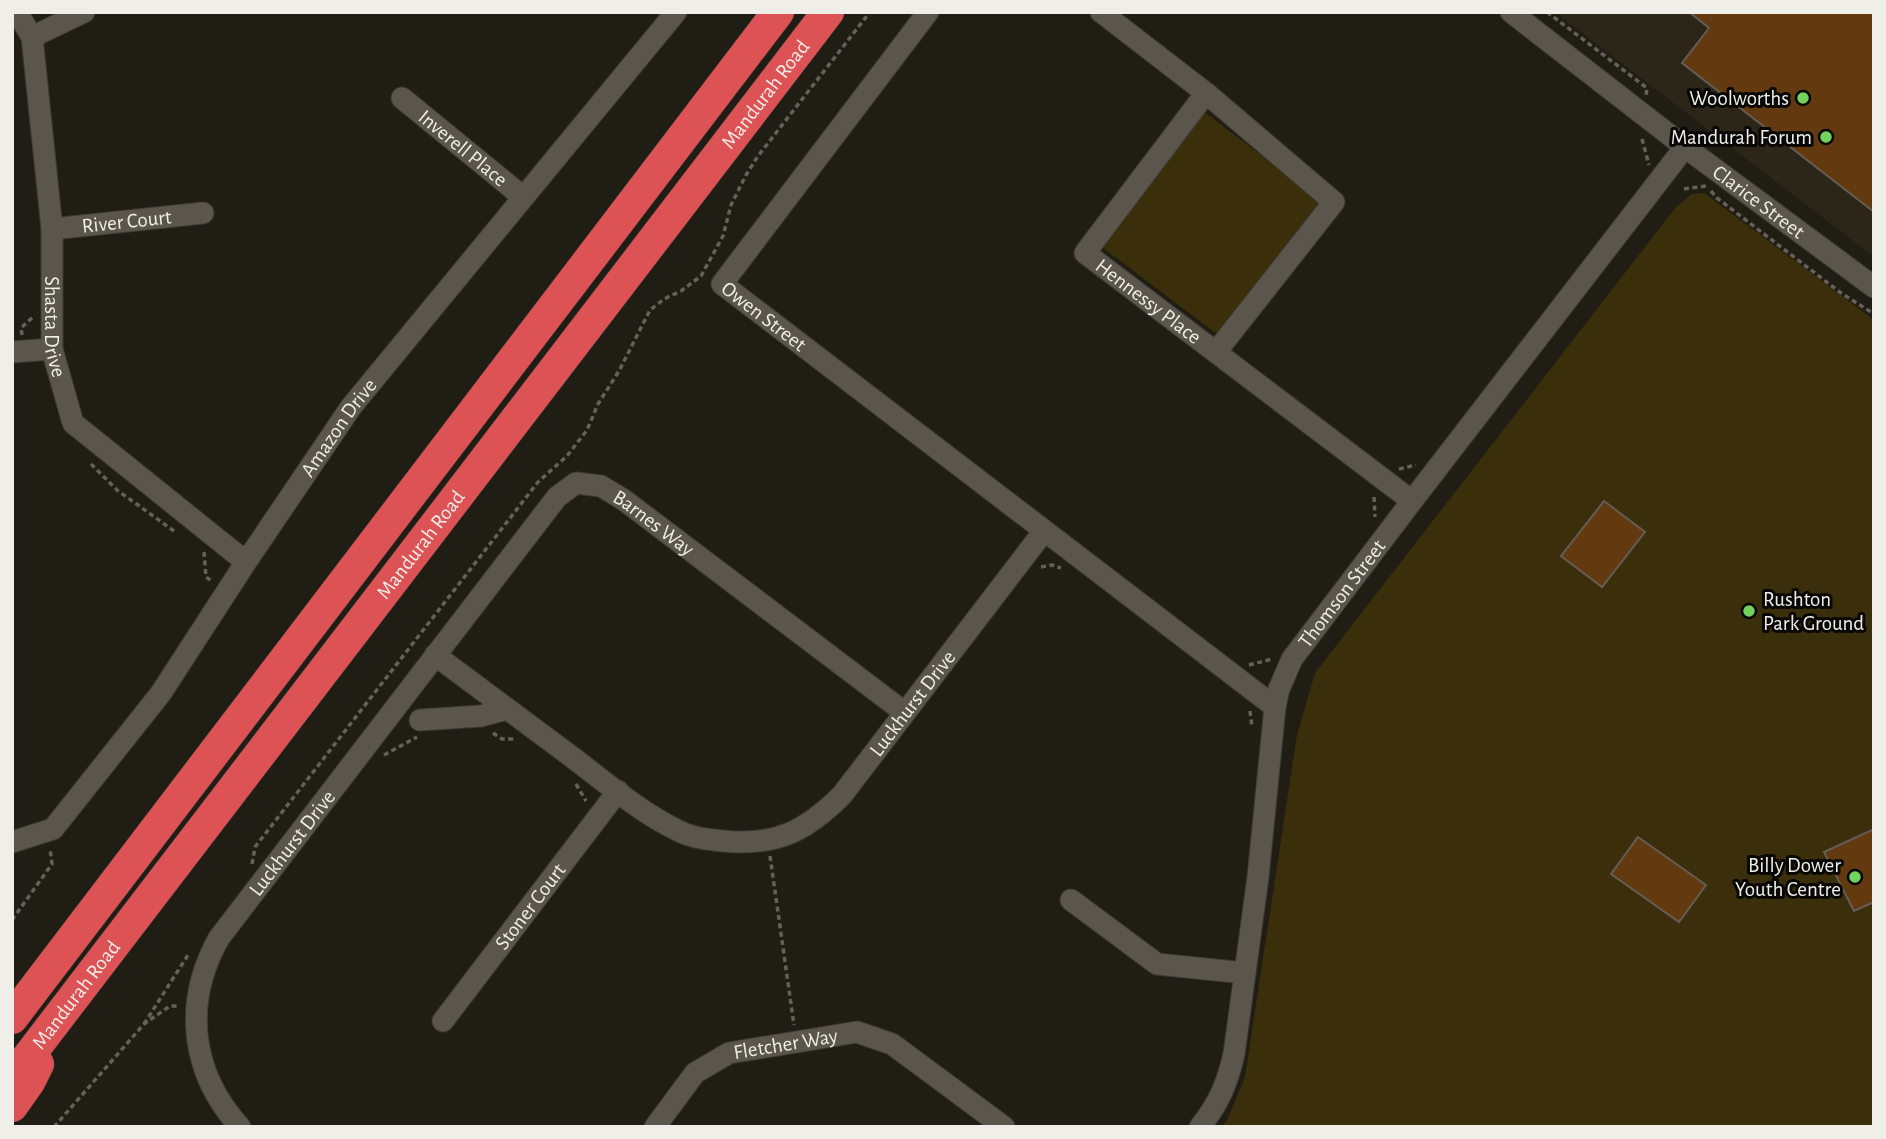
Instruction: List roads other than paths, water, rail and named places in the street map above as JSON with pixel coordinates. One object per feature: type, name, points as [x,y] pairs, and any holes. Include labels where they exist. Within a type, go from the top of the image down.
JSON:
[{"type":"highway","name":"Mandurah Road","points":[[12,1018],[778,12]]},
{"type":"highway","name":"Mandurah Road","points":[[12,1078],[828,12]]},
{"type":"highway","points":[[12,1106],[29,1082],[71,1001]]},
{"type":"street","name":"Shasta Drive","points":[[17,12],[32,37],[52,229],[52,349],[73,423],[246,562]]},
{"type":"street","points":[[32,37],[84,12]]},
{"type":"street","name":"Owen Street","points":[[928,12],[722,284],[1044,531]]},
{"type":"street","points":[[1101,12],[1206,93],[1334,202],[1216,352]]},
{"type":"street","name":"Clarice Street","points":[[1511,12],[1685,147],[1874,287]]},
{"type":"street","name":"Amazon Drive","points":[[12,842],[53,830],[161,693],[351,407],[675,13]]},
{"type":"street","name":"Hennessy Place","points":[[1206,93],[1084,253],[1412,500]]},
{"type":"street","name":"Inverell Place","points":[[402,97],[523,197]]},
{"type":"street","name":"Thomson Street","points":[[1200,1127],[1215,1107],[1230,1074],[1234,1054],[1258,877],[1275,707],[1279,689],[1292,659],[1685,147]]},
{"type":"street","name":"River Court","points":[[52,229],[203,213]]},
{"type":"street","points":[[17,351],[52,349]]},
{"type":"street","name":"Barnes Way","points":[[435,656],[557,497],[576,483],[588,484],[601,486],[624,500],[904,712]]},
{"type":"street","points":[[1044,531],[1275,707]]},
{"type":"street","name":"Luckhurst Drive","points":[[240,1127],[227,1112],[206,1072],[196,1029],[195,1010],[208,957],[219,938],[435,656],[658,820],[679,832],[701,839],[746,843],[767,840],[801,829],[822,814],[842,794],[1044,531]]},
{"type":"street","points":[[421,728],[507,709]]},
{"type":"street","name":"Stoner Court","points":[[443,1021],[618,791]]},
{"type":"street","points":[[1071,901],[1157,964],[1245,973]]},
{"type":"street","name":"Fletcher Way","points":[[655,1127],[695,1073],[729,1053],[857,1031],[892,1044],[1004,1127]]},
{"type":"place","name":"Woolworths","points":[[1803,98]]},
{"type":"place","name":"Mandurah Forum","points":[[1826,137]]},
{"type":"place","name":"Rushton Park Ground","points":[[1749,611]]},
{"type":"place","name":"Billy Dower Youth Centre","points":[[1855,877]]}]
